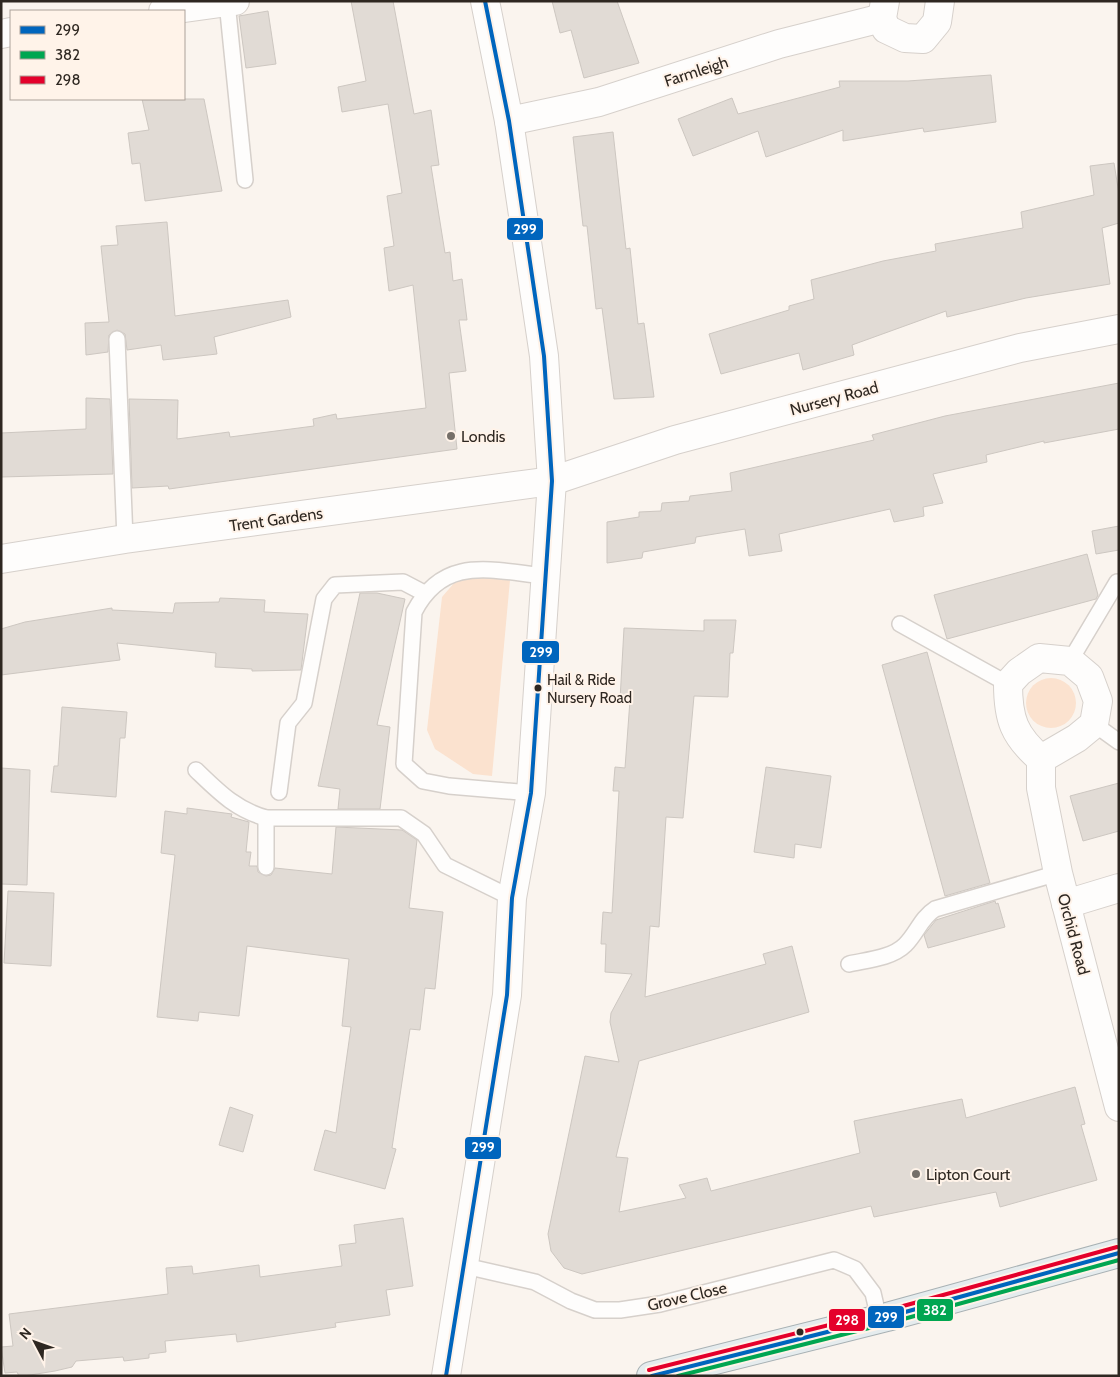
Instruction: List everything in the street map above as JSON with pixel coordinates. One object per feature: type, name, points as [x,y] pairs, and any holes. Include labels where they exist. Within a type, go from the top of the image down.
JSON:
[{"type":"main road","points":[[651,1376],[879,1319],[1119,1253]]},
{"type":"street","points":[[446,1376],[507,995],[512,898],[531,793],[552,481],[544,356],[509,122],[485,1]]},
{"type":"street","name":"Farmleigh","points":[[509,122],[599,102],[884,9],[886,28],[904,38],[923,39],[938,22],[940,1]]},
{"type":"street","points":[[171,10],[231,2]]},
{"type":"street","name":"Nursery Road","points":[[552,481],[684,438],[1020,348],[1119,329]]},
{"type":"street","name":"Trent Gardens","points":[[1,559],[125,539],[552,481]]},
{"type":"street","points":[[1039,658],[1070,661],[1089,677],[1098,701],[1094,724],[1077,738],[1041,759],[1025,745],[1014,727],[1008,708],[1008,684],[1039,658]]},
{"type":"street","name":"Orchid Road","points":[[1041,759],[1041,788],[1058,873],[1119,1107]]},
{"type":"street","points":[[1066,904],[1119,888]]},
{"type":"lane","points":[[231,2],[245,180]]},
{"type":"lane","points":[[117,339],[125,539]]},
{"type":"lane","points":[[531,793],[449,786],[423,781],[404,764],[414,612],[424,593],[444,579],[468,569],[546,576]]},
{"type":"lane","points":[[280,792],[288,723],[304,702],[324,599],[335,585],[404,582],[424,593]]},
{"type":"lane","points":[[1070,661],[1117,582]]},
{"type":"lane","points":[[900,624],[1008,684]]},
{"type":"lane","points":[[1094,724],[1119,742]]},
{"type":"lane","points":[[196,770],[233,804],[246,812],[266,818],[401,818],[424,834],[445,865],[512,898]]},
{"type":"lane","points":[[266,818],[266,867]]},
{"type":"lane","points":[[849,964],[895,953],[905,945],[928,914],[935,908],[1058,873]]},
{"type":"lane","name":"Grove Close","points":[[465,1266],[535,1282],[571,1301],[595,1310],[620,1310],[660,1304],[834,1260],[855,1269],[873,1294],[879,1319]]},
{"type":"shaded area","points":[[476,575],[510,580],[492,776],[473,774],[435,749],[427,730],[442,597],[455,582]]},
{"type":"shaded area","points":[[1051,678],[1060,680],[1071,689],[1076,703],[1074,712],[1065,723],[1051,728],[1042,726],[1031,717],[1026,703],[1028,694],[1037,683]]},
{"type":"building","points":[[351,1],[393,1],[414,114],[431,110],[439,165],[431,166],[445,253],[450,252],[453,281],[462,279],[467,320],[459,320],[466,371],[449,373],[457,449],[169,489],[168,486],[132,488],[129,399],[178,400],[177,439],[229,432],[230,437],[314,426],[313,419],[336,414],[337,419],[426,408],[413,285],[389,291],[384,248],[394,246],[387,196],[402,193],[388,104],[342,112],[338,87],[366,81]]},
{"type":"building","points":[[552,1],[617,1],[639,63],[584,78],[571,30],[560,33]]},
{"type":"building","points":[[268,11],[276,64],[246,68],[239,16]]},
{"type":"building","points":[[991,75],[996,122],[924,132],[923,128],[843,141],[843,130],[766,157],[758,131],[693,156],[678,119],[732,98],[738,114],[840,87],[839,81],[908,81]]},
{"type":"building","points":[[204,99],[222,191],[145,201],[140,163],[132,164],[128,133],[149,130],[142,100]]},
{"type":"building","points":[[613,132],[626,249],[630,248],[638,324],[644,323],[654,397],[614,399],[602,308],[596,309],[587,226],[583,226],[573,137]]},
{"type":"building","points":[[1114,163],[1119,194],[1119,223],[1102,228],[1110,284],[1026,298],[947,317],[946,311],[852,345],[854,355],[803,370],[799,353],[721,374],[709,334],[789,310],[789,306],[814,299],[811,280],[883,261],[936,251],[935,244],[1023,228],[1021,212],[1094,195],[1090,166]]},
{"type":"building","points":[[167,222],[175,316],[288,300],[291,317],[214,337],[217,354],[163,360],[161,345],[127,350],[125,334],[117,330],[109,335],[108,352],[86,355],[85,323],[109,322],[101,246],[118,245],[116,226]]},
{"type":"building","points":[[1119,383],[1119,429],[1044,443],[1044,441],[986,455],[987,462],[933,474],[943,503],[923,507],[924,516],[894,522],[890,509],[779,534],[782,551],[749,556],[745,529],[696,537],[695,543],[643,552],[642,558],[607,563],[607,522],[639,517],[639,512],[661,511],[662,503],[689,501],[690,496],[732,491],[730,473],[874,440],[872,435],[945,416]]},
{"type":"building","points":[[86,398],[110,399],[113,474],[1,477],[1,433],[86,429]]},
{"type":"building","points":[[1119,526],[1119,550],[1096,554],[1092,531]]},
{"type":"building","points":[[1087,554],[1098,595],[1096,599],[947,639],[934,595]]},
{"type":"building","points":[[360,593],[377,593],[405,599],[377,725],[390,727],[380,809],[338,809],[340,789],[318,786]]},
{"type":"building","points":[[220,598],[265,600],[264,612],[308,614],[301,670],[252,671],[252,669],[215,667],[216,653],[117,643],[120,660],[1,675],[1,629],[25,622],[112,608],[112,610],[173,613],[175,603],[219,602]]},
{"type":"building","points":[[704,620],[736,620],[733,653],[730,653],[728,697],[694,696],[683,818],[666,817],[659,927],[650,926],[645,997],[766,964],[763,954],[792,946],[809,1012],[639,1061],[616,1157],[628,1158],[619,1212],[686,1198],[679,1185],[707,1178],[711,1191],[860,1153],[854,1121],[962,1099],[966,1118],[1075,1087],[1085,1124],[1081,1125],[1097,1180],[1000,1207],[996,1192],[874,1217],[871,1206],[582,1274],[564,1268],[551,1251],[548,1234],[585,1056],[619,1062],[610,1022],[611,1013],[632,974],[605,972],[606,944],[601,944],[603,912],[612,913],[619,791],[613,791],[615,767],[625,768],[630,700],[620,700],[624,628],[704,631]]},
{"type":"building","points":[[927,652],[990,883],[945,896],[882,665]]},
{"type":"building","points":[[62,707],[127,712],[125,738],[120,738],[116,797],[51,792],[54,766],[58,766]]},
{"type":"building","points":[[766,767],[831,776],[821,848],[795,844],[794,858],[754,852]]},
{"type":"building","points":[[1,768],[30,770],[27,885],[1,884]]},
{"type":"building","points":[[1119,783],[1119,831],[1083,841],[1070,796]]},
{"type":"building","points":[[187,808],[232,814],[231,817],[249,822],[246,852],[251,852],[249,866],[257,866],[258,872],[266,876],[271,875],[275,868],[332,874],[336,827],[402,830],[417,840],[409,908],[443,912],[435,989],[425,988],[420,1030],[410,1029],[392,1148],[396,1149],[385,1189],[314,1170],[325,1130],[336,1133],[351,1027],[342,1026],[349,959],[247,946],[239,1016],[199,1012],[198,1021],[157,1017],[175,855],[161,853],[165,811],[187,814]]},
{"type":"building","points":[[8,891],[54,893],[51,966],[4,963]]},
{"type":"building","points":[[995,901],[996,904],[998,903],[1005,927],[928,948],[924,935],[936,920]]},
{"type":"building","points":[[230,1107],[253,1115],[243,1152],[219,1145]]},
{"type":"building","points":[[403,1218],[413,1286],[386,1290],[390,1315],[335,1323],[336,1327],[237,1342],[236,1334],[165,1341],[166,1352],[149,1354],[149,1358],[124,1361],[123,1357],[76,1361],[72,1367],[24,1376],[19,1376],[17,1372],[5,1373],[1,1347],[13,1346],[9,1314],[168,1294],[166,1268],[192,1266],[193,1274],[259,1265],[260,1277],[342,1266],[339,1245],[356,1243],[354,1225]]},
{"type":"transit line","name":"299","points":[[446,1376],[507,995],[512,898],[531,793],[552,481],[544,356],[509,121],[485,1]]},
{"type":"transit line","name":"298","points":[[649,1370],[885,1311],[1117,1247]]},
{"type":"transit line","name":"299","points":[[652,1376],[887,1317],[1119,1253]]},
{"type":"transit line","name":"382","points":[[678,1376],[889,1323],[1119,1260]]},
{"type":"place","name":"Londis","points":[[451,436]]},
{"type":"place","name":"Hail & Ride Nursery Road","points":[[538,688]]},
{"type":"place","name":"Lipton Court","points":[[916,1174]]}]
